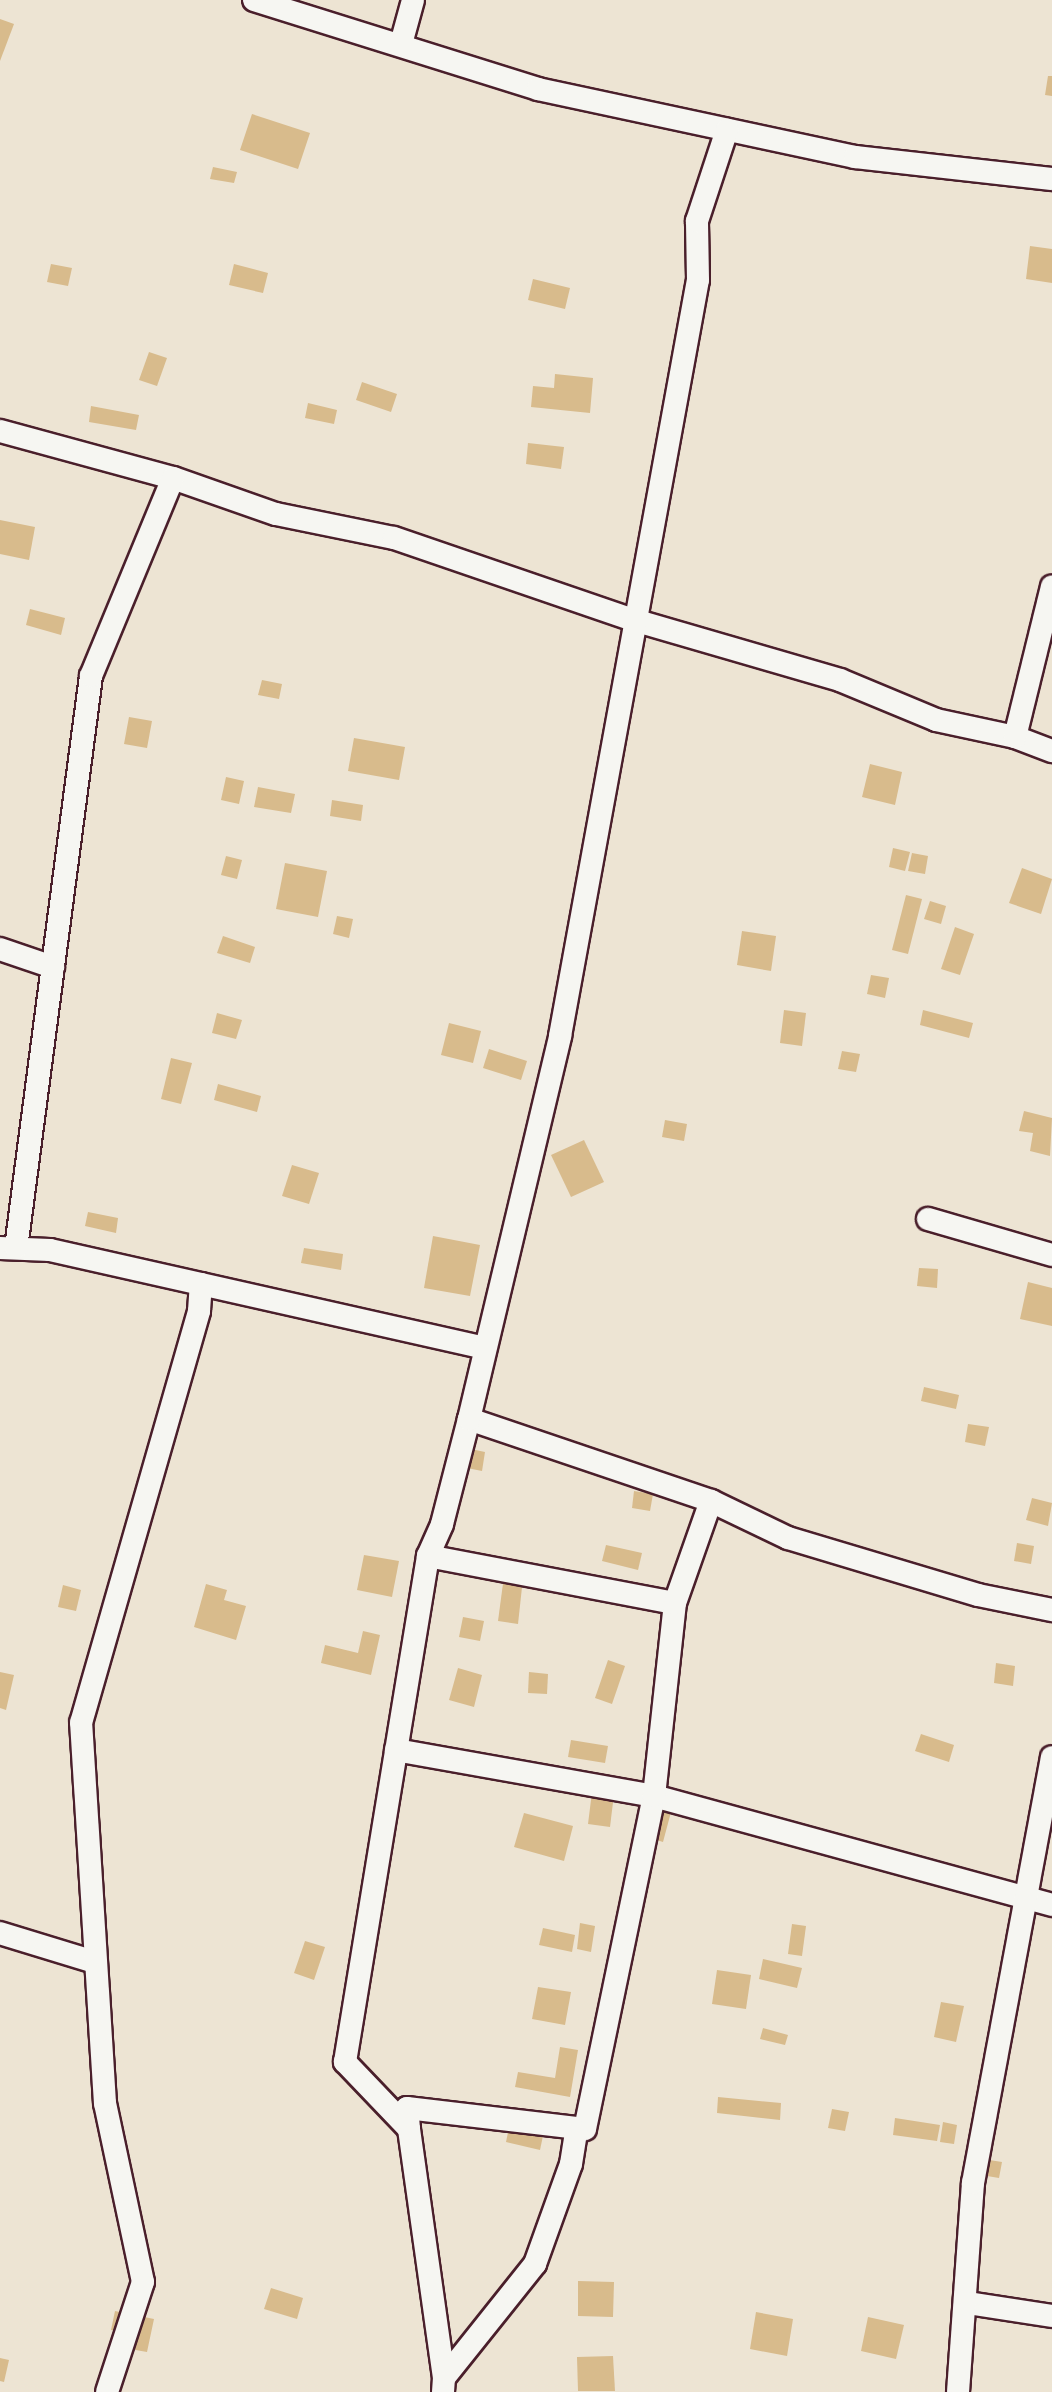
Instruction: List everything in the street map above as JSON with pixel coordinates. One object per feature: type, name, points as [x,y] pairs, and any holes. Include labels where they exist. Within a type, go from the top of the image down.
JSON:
[{"type":"street","points":[[254,0],[401,44],[538,89],[855,157],[1052,179]]},
{"type":"street","points":[[401,44],[413,0]]},
{"type":"street","points":[[409,2129],[345,2062],[428,1556],[442,1524],[469,1419],[560,1036],[698,280],[697,221],[727,130]]},
{"type":"street","points":[[0,431],[173,477],[276,514],[394,538],[637,621],[840,680],[936,720],[1015,737],[1052,752]]},
{"type":"street","points":[[173,477],[92,676],[53,967],[8,1248],[50,1250],[485,1348]]},
{"type":"street","points":[[1015,737],[1052,586]]},
{"type":"street","points":[[0,949],[53,967]]},
{"type":"street","points":[[928,1219],[1052,1255]]},
{"type":"street","points":[[107,2392],[143,2282],[105,2103],[81,1723],[199,1311],[201,1284]]},
{"type":"street","points":[[469,1419],[711,1501],[788,1538],[978,1595],[1052,1610]]},
{"type":"street","points":[[443,2385],[407,2108],[576,2131],[585,2129],[654,1796],[675,1604],[711,1501]]},
{"type":"street","points":[[428,1556],[675,1604]]},
{"type":"street","points":[[396,1750],[654,1796],[1052,1905]]},
{"type":"street","points":[[958,2392],[968,2303],[974,2183],[1052,1757]]},
{"type":"street","points":[[0,1933],[95,1962]]},
{"type":"street","points":[[443,2385],[536,2264],[571,2164],[576,2131]]},
{"type":"street","points":[[968,2303],[1052,2316]]},
{"type":"building","points":[[0,19],[14,24],[0,61]]},
{"type":"building","points":[[1048,76],[1052,76],[1052,96],[1045,95]]},
{"type":"building","points":[[252,114],[310,133],[298,169],[240,150]]},
{"type":"building","points":[[213,167],[237,172],[234,183],[210,179]]},
{"type":"building","points":[[1030,246],[1052,249],[1052,283],[1026,279]]},
{"type":"building","points":[[51,264],[72,268],[68,286],[47,282]]},
{"type":"building","points":[[234,264],[268,273],[263,293],[229,285]]},
{"type":"building","points":[[533,279],[570,288],[565,309],[528,300]]},
{"type":"building","points":[[149,352],[167,358],[157,386],[139,380]]},
{"type":"building","points":[[555,374],[593,378],[590,413],[531,407],[533,386],[554,388]]},
{"type":"building","points":[[362,382],[397,394],[391,412],[356,400]]},
{"type":"building","points":[[308,403],[337,410],[334,424],[305,418]]},
{"type":"building","points":[[91,406],[139,415],[136,430],[89,422]]},
{"type":"building","points":[[528,443],[564,447],[561,469],[526,464]]},
{"type":"building","points":[[0,520],[35,527],[29,560],[0,554]]},
{"type":"building","points":[[30,609],[65,618],[61,635],[26,625]]},
{"type":"building","points":[[262,680],[282,684],[279,699],[258,695]]},
{"type":"building","points":[[129,717],[152,721],[147,748],[124,744]]},
{"type":"building","points":[[354,738],[405,747],[399,780],[348,771]]},
{"type":"building","points":[[870,764],[902,772],[895,805],[862,797]]},
{"type":"building","points":[[226,777],[244,781],[239,804],[221,800]]},
{"type":"building","points":[[258,787],[295,794],[291,813],[254,807]]},
{"type":"building","points":[[332,800],[363,805],[361,821],[330,816]]},
{"type":"building","points":[[893,848],[910,852],[905,871],[889,867]]},
{"type":"building","points":[[912,853],[928,856],[925,874],[908,871]]},
{"type":"building","points":[[226,856],[242,860],[237,879],[221,875]]},
{"type":"building","points":[[285,863],[327,871],[318,917],[276,909]]},
{"type":"building","points":[[1022,868],[1052,879],[1041,914],[1009,903]]},
{"type":"building","points":[[906,895],[922,899],[908,954],[892,950]]},
{"type":"building","points":[[930,901],[946,906],[941,924],[924,919]]},
{"type":"building","points":[[337,916],[353,919],[349,938],[333,934]]},
{"type":"building","points":[[955,927],[974,934],[960,975],[941,969]]},
{"type":"building","points":[[742,931],[776,936],[771,971],[737,965]]},
{"type":"building","points":[[223,936],[255,947],[250,963],[217,953]]},
{"type":"building","points":[[871,975],[889,978],[885,998],[867,994]]},
{"type":"building","points":[[784,1010],[806,1013],[802,1046],[780,1043]]},
{"type":"building","points":[[923,1010],[973,1023],[969,1038],[920,1025]]},
{"type":"building","points":[[217,1013],[242,1020],[236,1039],[212,1033]]},
{"type":"building","points":[[449,1023],[481,1031],[473,1063],[441,1055]]},
{"type":"building","points":[[489,1049],[527,1061],[521,1080],[483,1068]]},
{"type":"building","points":[[842,1051],[860,1054],[856,1072],[838,1069]]},
{"type":"building","points":[[171,1058],[192,1063],[181,1104],[161,1099]]},
{"type":"building","points":[[218,1084],[261,1096],[257,1112],[214,1100]]},
{"type":"building","points":[[1024,1111],[1052,1118],[1050,1156],[1030,1151],[1033,1133],[1019,1131]]},
{"type":"building","points":[[665,1120],[687,1124],[684,1141],[662,1137]]},
{"type":"building","points":[[584,1140],[604,1182],[571,1197],[551,1155]]},
{"type":"building","points":[[292,1165],[319,1173],[309,1204],[282,1196]]},
{"type":"building","points":[[88,1212],[118,1218],[116,1233],[85,1226]]},
{"type":"building","points":[[433,1236],[480,1245],[470,1296],[424,1288]]},
{"type":"building","points":[[304,1248],[343,1254],[341,1270],[301,1263]]},
{"type":"building","points":[[919,1268],[938,1269],[937,1288],[917,1286]]},
{"type":"building","points":[[1028,1282],[1052,1288],[1052,1326],[1020,1319]]},
{"type":"building","points":[[924,1387],[959,1395],[956,1409],[921,1401]]},
{"type":"building","points":[[968,1424],[989,1427],[985,1446],[965,1442]]},
{"type":"building","points":[[466,1448],[485,1452],[482,1471],[462,1467]]},
{"type":"building","points":[[634,1491],[653,1494],[650,1511],[632,1508]]},
{"type":"building","points":[[1032,1498],[1052,1503],[1048,1526],[1026,1520]]},
{"type":"building","points":[[1017,1543],[1034,1546],[1031,1564],[1014,1561]]},
{"type":"building","points":[[606,1545],[642,1553],[638,1570],[602,1561]]},
{"type":"building","points":[[364,1555],[399,1561],[392,1597],[357,1590]]},
{"type":"building","points":[[504,1576],[523,1578],[518,1624],[498,1621]]},
{"type":"building","points":[[206,1584],[227,1590],[224,1600],[246,1606],[236,1640],[194,1627]]},
{"type":"building","points":[[63,1585],[81,1590],[76,1611],[58,1607]]},
{"type":"building","points":[[463,1617],[484,1621],[480,1641],[459,1637]]},
{"type":"building","points":[[363,1631],[380,1635],[371,1675],[321,1663],[325,1645],[358,1653]]},
{"type":"building","points":[[608,1660],[625,1666],[612,1704],[595,1698]]},
{"type":"building","points":[[996,1663],[1015,1666],[1013,1686],[994,1683]]},
{"type":"building","points":[[458,1668],[482,1675],[474,1707],[449,1700]]},
{"type":"building","points":[[0,1672],[14,1675],[6,1710],[0,1708]]},
{"type":"building","points":[[529,1672],[548,1674],[547,1694],[528,1693]]},
{"type":"building","points":[[921,1734],[954,1745],[949,1762],[915,1751]]},
{"type":"building","points":[[571,1740],[608,1746],[605,1763],[568,1757]]},
{"type":"building","points":[[592,1792],[614,1794],[610,1827],[588,1824]]},
{"type":"building","points":[[653,1806],[671,1812],[663,1842],[644,1836]]},
{"type":"building","points":[[524,1813],[573,1826],[564,1861],[514,1847]]},
{"type":"building","points":[[580,1923],[595,1926],[591,1952],[577,1949]]},
{"type":"building","points":[[792,1924],[806,1926],[802,1956],[788,1954]]},
{"type":"building","points":[[543,1928],[575,1935],[572,1952],[539,1945]]},
{"type":"building","points":[[305,1941],[325,1947],[314,1980],[294,1973]]},
{"type":"building","points":[[763,1959],[802,1968],[797,1988],[759,1979]]},
{"type":"building","points":[[717,1970],[751,1975],[746,2009],[712,2004]]},
{"type":"building","points":[[538,1987],[571,1992],[565,2025],[532,2019]]},
{"type":"building","points":[[941,2002],[964,2006],[956,2042],[934,2037]]},
{"type":"building","points":[[763,2028],[788,2035],[785,2045],[760,2039]]},
{"type":"building","points":[[560,2047],[578,2050],[570,2097],[515,2087],[518,2072],[555,2078]]},
{"type":"building","points":[[718,2097],[781,2103],[780,2120],[717,2113]]},
{"type":"building","points":[[832,2109],[849,2112],[845,2131],[828,2128]]},
{"type":"building","points":[[895,2118],[940,2125],[937,2141],[893,2135]]},
{"type":"building","points":[[943,2122],[957,2125],[954,2144],[940,2142]]},
{"type":"building","points":[[510,2123],[544,2131],[540,2150],[506,2142]]},
{"type":"building","points":[[983,2159],[1002,2162],[999,2178],[981,2175]]},
{"type":"building","points":[[578,2281],[614,2282],[613,2317],[578,2316]]},
{"type":"building","points":[[271,2288],[303,2298],[297,2319],[264,2309]]},
{"type":"building","points":[[115,2311],[154,2319],[147,2352],[130,2349],[133,2334],[111,2330]]},
{"type":"building","points":[[756,2312],[793,2319],[787,2356],[750,2349]]},
{"type":"building","points":[[868,2317],[904,2325],[896,2359],[861,2351]]},
{"type":"building","points":[[613,2356],[615,2391],[578,2391],[577,2357]]},
{"type":"building","points":[[0,2358],[9,2360],[4,2382],[0,2381]]}]
